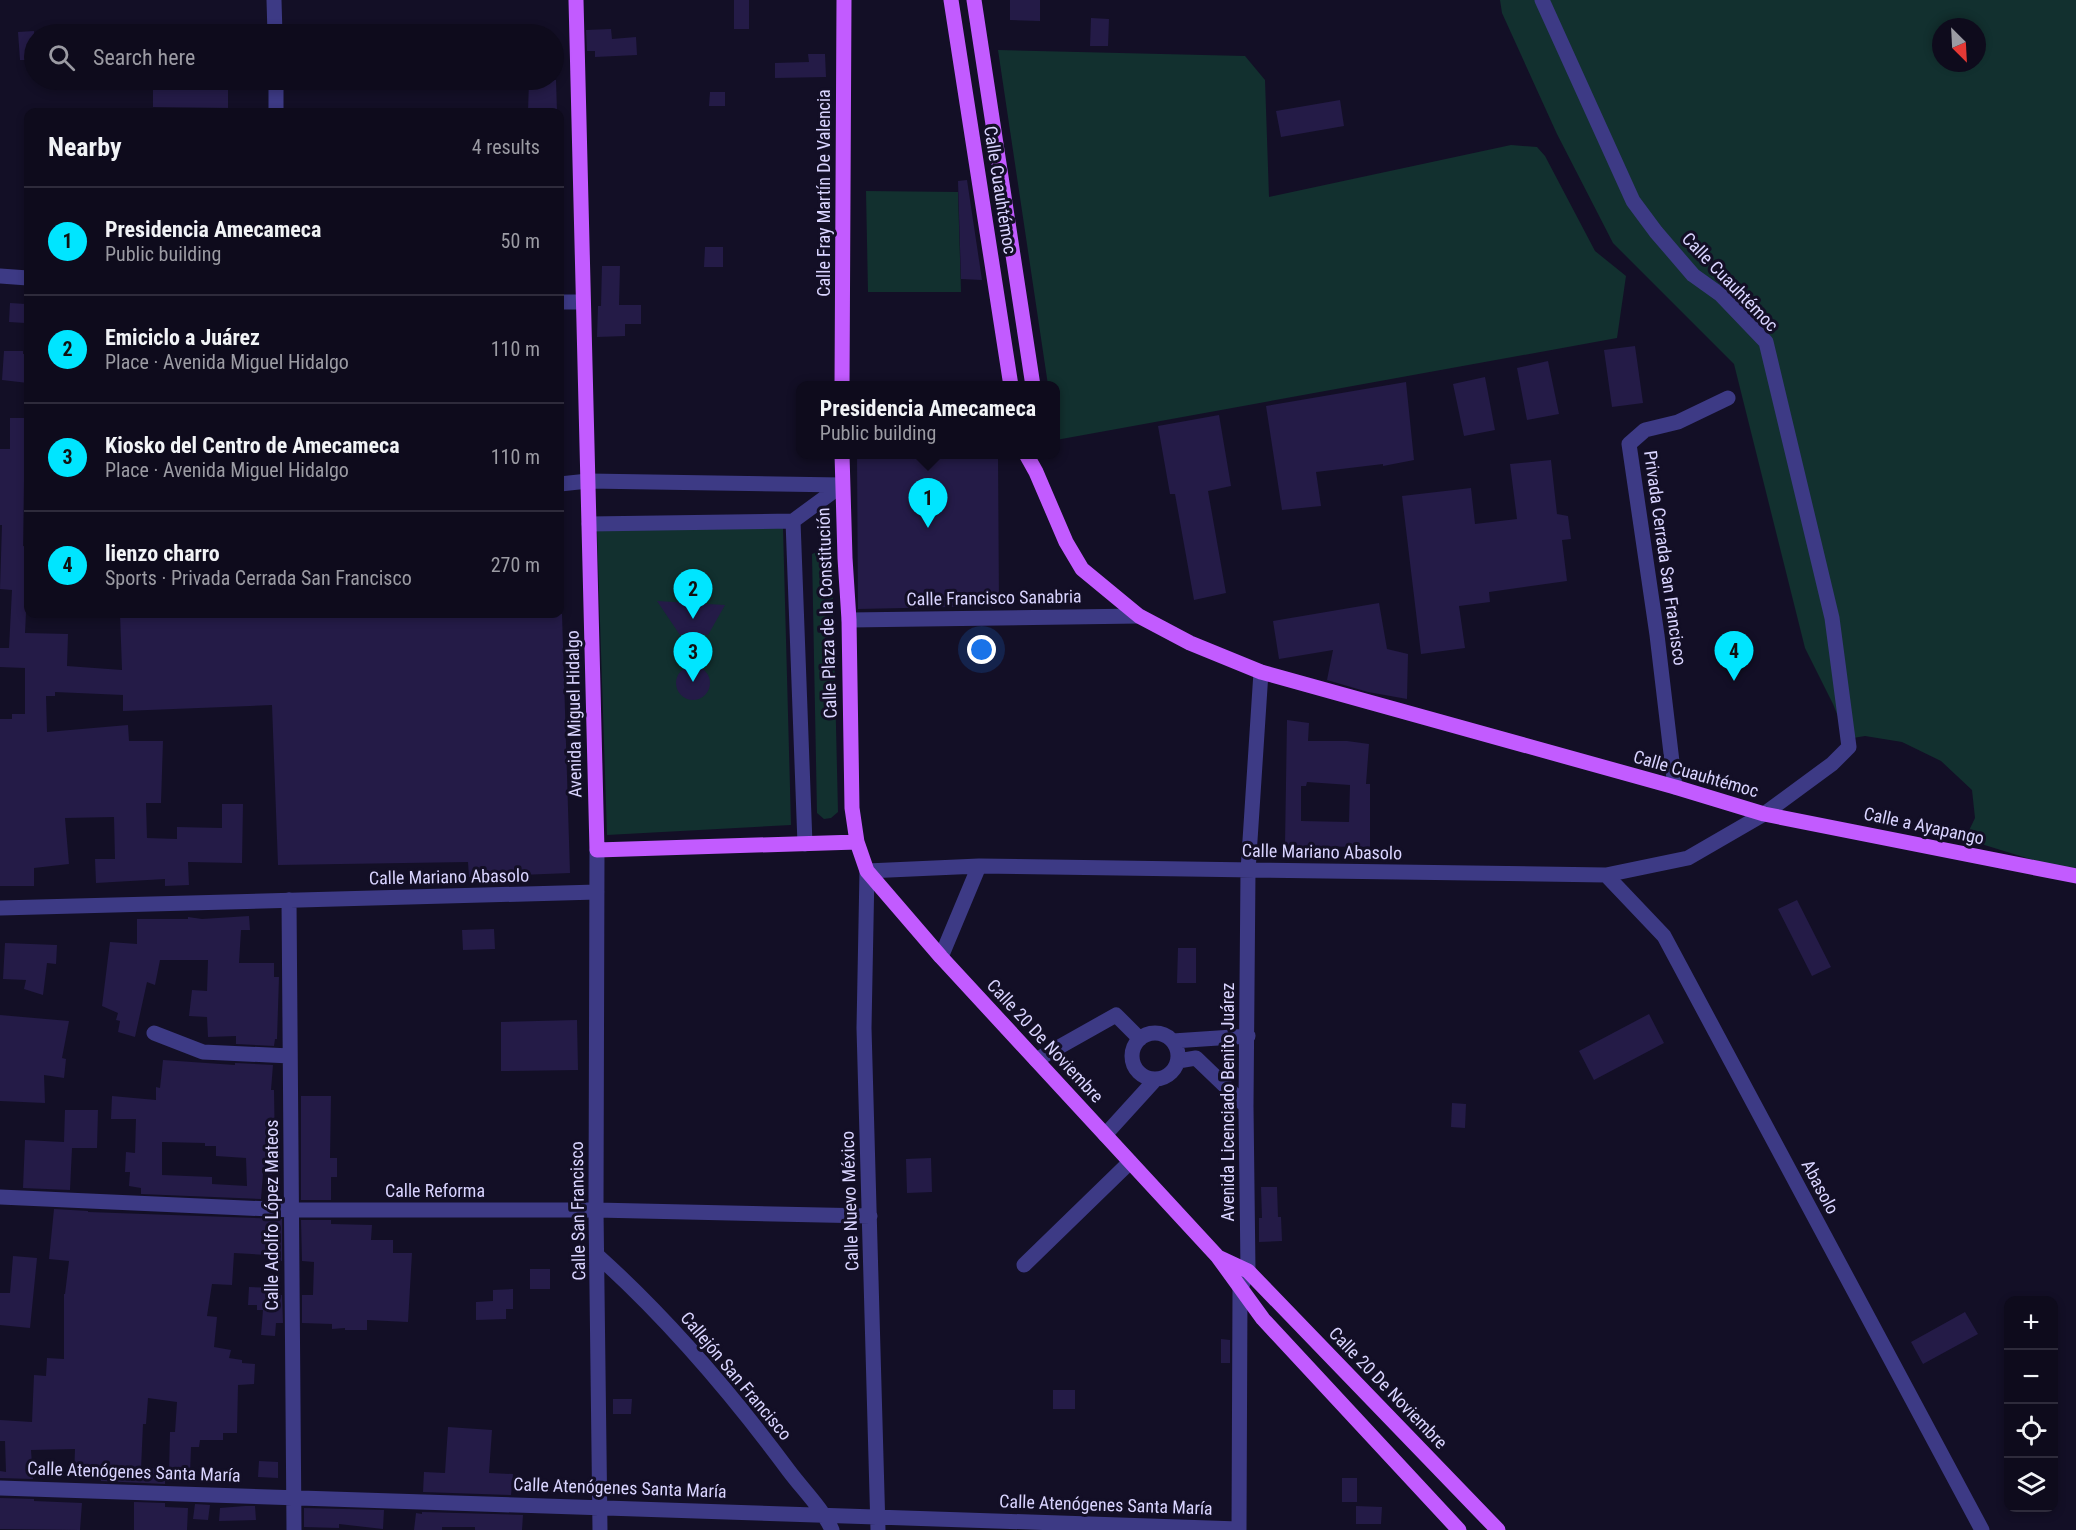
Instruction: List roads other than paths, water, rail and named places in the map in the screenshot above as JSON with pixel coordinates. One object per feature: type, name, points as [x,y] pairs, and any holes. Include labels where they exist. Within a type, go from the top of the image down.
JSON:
[{"type":"main road","name":"Avenida Miguel Hidalgo","points":[[576,0],[597,850]]},
{"type":"main road","name":"Calle Fray Martín De Valencia","points":[[842,381],[844,0]]},
{"type":"main road","name":"Calle Cuauhtémoc","points":[[951,0],[1010,381]]},
{"type":"main road","name":"Calle Cuauhtémoc","points":[[974,0],[1032,381]]},
{"type":"main road","points":[[962,67],[984,63]]},
{"type":"main road","points":[[991,261],[1013,256]]},
{"type":"main road","points":[[842,459],[842,485]]},
{"type":"main road","name":"Calle Cuauhtémoc","points":[[1029,459],[1066,542],[1082,569],[1140,616],[1190,643],[1261,672],[1675,787],[1764,814]]},
{"type":"main road","name":"Calle Cuauhtémoc","points":[[1036,472],[1037,459]]},
{"type":"main road","name":"Calle Plaza de la Constitución","points":[[842,485],[849,620],[852,808],[857,842]]},
{"type":"main road","name":"Calle a Ayapango","points":[[1764,814],[2076,876]]},
{"type":"main road","points":[[597,850],[857,842]]},
{"type":"main road","name":"Calle 20 De Noviembre","points":[[857,842],[867,871],[941,957],[1218,1257],[1270,1328],[1459,1530]]},
{"type":"main road","name":"Calle 20 De Noviembre","points":[[1218,1257],[1248,1271],[1498,1530]]},
{"type":"street","points":[[274,0],[275,24]]},
{"type":"street","name":"Calle Cuauhtémoc","points":[[1542,0],[1633,201],[1656,232],[1693,274],[1721,295],[1766,342],[1832,618],[1849,747],[1832,764],[1764,814]]},
{"type":"street","points":[[276,90],[276,108]]},
{"type":"street","points":[[0,276],[24,278]]},
{"type":"street","points":[[564,302],[583,302]]},
{"type":"street","name":"Privada Cerrada San Francisco","points":[[1675,787],[1657,635],[1629,444],[1645,430],[1678,422],[1728,398]]},
{"type":"street","name":"Calle Plaza de la Constitución","points":[[564,484],[588,481],[842,485]]},
{"type":"street","points":[[589,524],[793,521],[842,485]]},
{"type":"street","points":[[793,521],[806,844]]},
{"type":"street","name":"Calle Francisco Sanabria","points":[[849,620],[1140,616]]},
{"type":"street","name":"Avenida Licenciado Benito Juárez","points":[[1239,1530],[1240,1290],[1248,1271],[1246,1107],[1248,871],[1261,672]]},
{"type":"street","name":"Calle Mariano Abasolo","points":[[867,871],[979,866],[1606,875],[1688,858],[1764,814]]},
{"type":"street","points":[[597,850],[597,892]]},
{"type":"street","points":[[941,957],[979,866]]},
{"type":"street","name":"Calle Nuevo México","points":[[867,871],[864,1028],[878,1523]]},
{"type":"street","name":"Abasolo","points":[[1606,875],[1664,936],[1982,1530]]},
{"type":"street","name":"Calle Mariano Abasolo","points":[[0,908],[597,892]]},
{"type":"street","name":"Calle San Francisco","points":[[597,892],[596,1210],[600,1530]]},
{"type":"street","name":"Calle Adolfo López Mateos","points":[[289,900],[294,1530]]},
{"type":"street","points":[[1036,1060],[1116,1015],[1140,1038]]},
{"type":"street","points":[[154,1033],[203,1052],[290,1056]]},
{"type":"street","points":[[1105,1135],[1155,1080],[1170,1074],[1178,1061],[1177,1047],[1173,1041],[1168,1036],[1154,1033],[1140,1038],[1132,1052],[1135,1068],[1140,1074],[1155,1080]]},
{"type":"street","points":[[1173,1041],[1248,1036]]},
{"type":"street","points":[[1178,1061],[1196,1058],[1246,1107]]},
{"type":"street","points":[[1024,1265],[1130,1162]]},
{"type":"street","name":"Calle Reforma","points":[[0,1197],[292,1210],[596,1210],[870,1216]]},
{"type":"street","name":"Callejón San Francisco","points":[[598,1256],[679,1336],[825,1515],[832,1530]]},
{"type":"street","name":"Calle Atenógenes Santa María","points":[[0,1488],[825,1515],[878,1523],[1239,1530]]},
{"type":"place","name":"Presidencia Amecameca","points":[[928,528]]},
{"type":"place","name":"Emiciclo a Juárez","points":[[693,619]]},
{"type":"place","name":"lienzo charro","points":[[1734,681]]},
{"type":"place","name":"Kiosko del Centro de Amecameca","points":[[693,682]]}]
